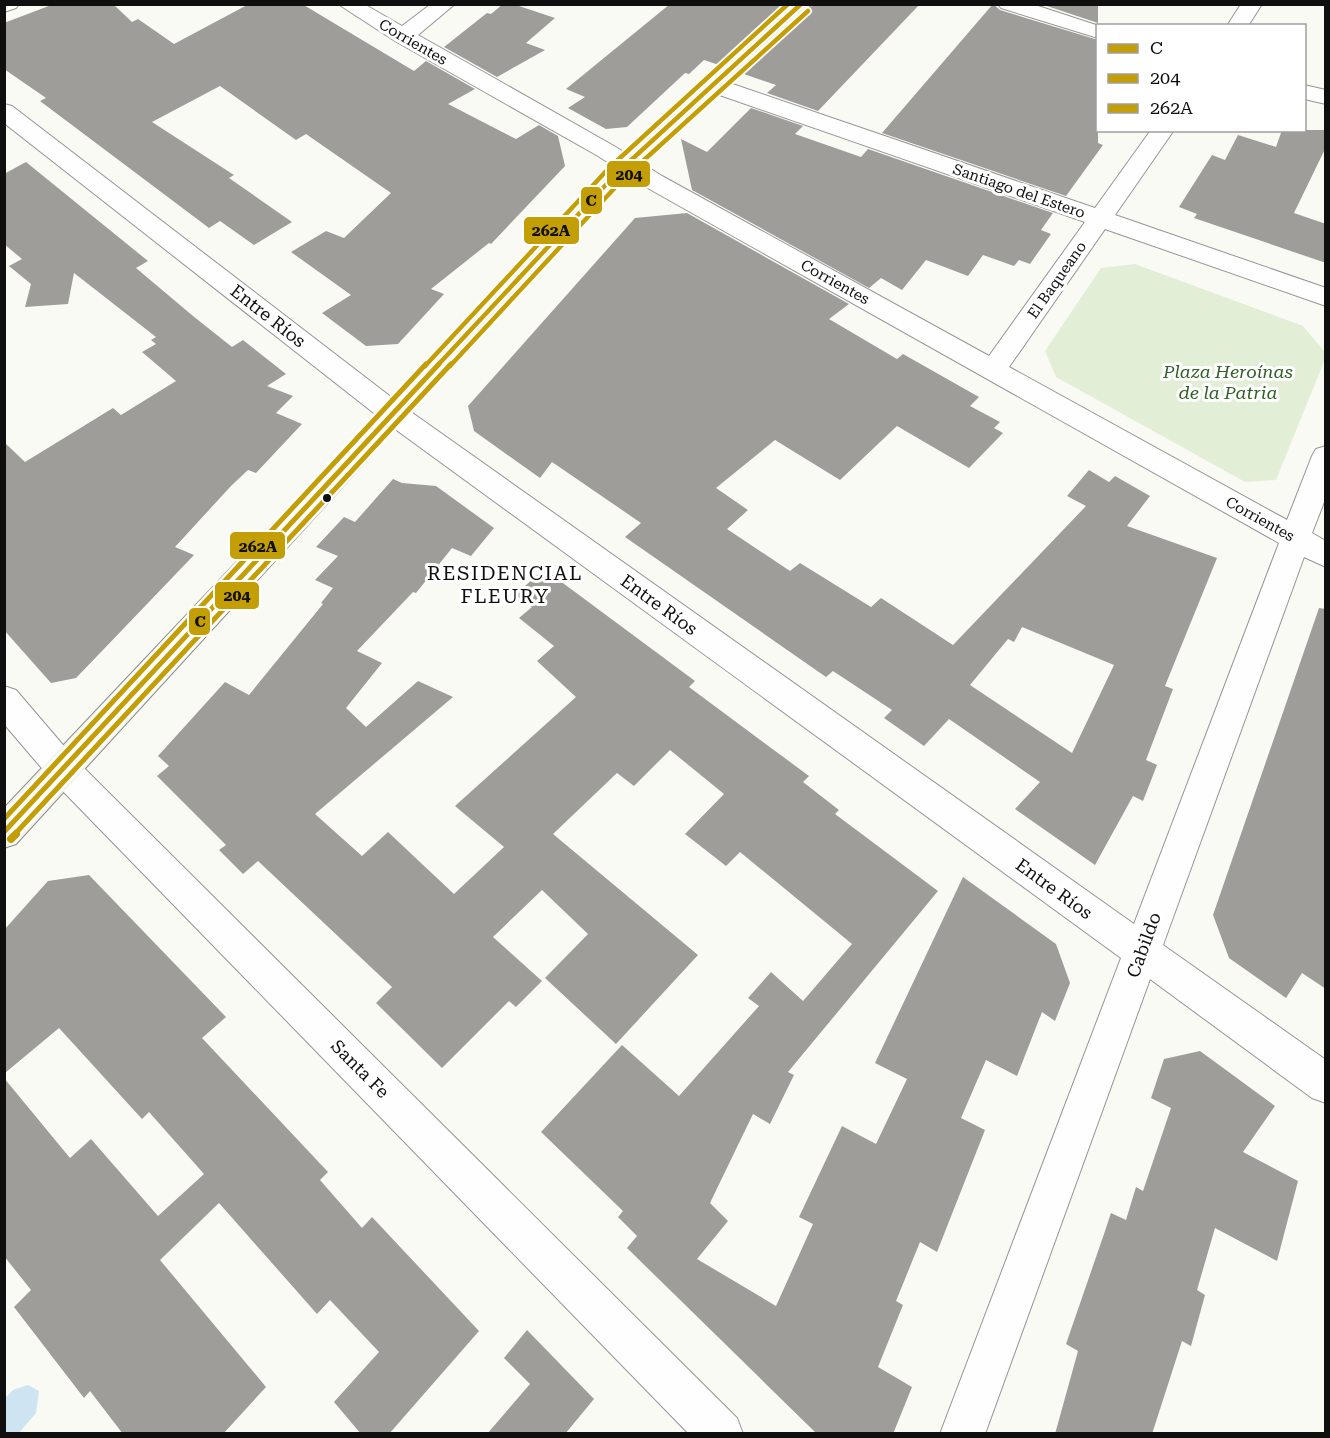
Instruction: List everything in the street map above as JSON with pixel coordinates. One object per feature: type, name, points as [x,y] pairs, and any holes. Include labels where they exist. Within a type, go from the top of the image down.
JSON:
[{"type":"main road","points":[[4,833],[627,164],[802,4]]},
{"type":"street","points":[[4,6],[9,4]]},
{"type":"street","name":"Corrientes","points":[[348,4],[627,164],[1310,547]]},
{"type":"street","points":[[404,36],[445,4]]},
{"type":"street","points":[[1008,4],[1096,31]]},
{"type":"street","points":[[1238,24],[1252,4]]},
{"type":"street","name":"Santiago del Estero","points":[[713,85],[1326,297]]},
{"type":"street","points":[[1306,92],[1326,97]]},
{"type":"street","name":"Entre Ríos","points":[[4,111],[394,414],[1326,1084]]},
{"type":"street","name":"El Baqueano","points":[[993,370],[1162,132]]},
{"type":"street","name":"Cabildo","points":[[962,1434],[1141,952],[1310,547],[1326,456]]},
{"type":"street","name":"Santa Fe","points":[[4,700],[63,770],[721,1434]]},
{"type":"green space","name":"Plaza Heroínas de la Patria","points":[[1135,264],[1303,326],[1325,352],[1325,359],[1276,480],[1245,482],[1056,377],[1045,351],[1101,268]]},
{"type":"water","points":[[28,1385],[39,1391],[36,1413],[19,1433],[5,1433],[5,1398],[13,1390]]},
{"type":"building","points":[[54,4],[113,4],[132,22],[138,19],[174,44],[249,4],[302,4],[414,71],[426,61],[475,89],[448,104],[516,139],[539,125],[558,136],[565,166],[491,244],[489,243],[431,289],[444,294],[398,344],[366,346],[322,313],[351,295],[291,252],[326,231],[344,238],[391,193],[306,134],[296,140],[220,86],[152,122],[234,175],[229,178],[292,222],[254,245],[220,221],[209,228],[40,101],[46,98],[4,69],[4,23]]},
{"type":"building","points":[[503,4],[513,4],[555,18],[526,43],[545,50],[497,77],[444,47],[487,13],[491,14]]},
{"type":"building","points":[[670,4],[785,4],[719,65],[704,60],[689,74],[685,73],[627,127],[606,129],[568,108],[585,97],[566,89]]},
{"type":"building","points":[[814,4],[920,4],[818,111],[767,93],[776,85],[741,73]]},
{"type":"building","points":[[993,4],[1000,10],[1096,39],[1096,132],[1098,132],[1098,143],[1103,145],[1066,196],[882,133]]},
{"type":"building","points":[[1041,4],[1098,4],[1098,23]]},
{"type":"building","points":[[751,108],[803,126],[795,134],[861,157],[868,149],[1053,213],[1041,230],[1051,234],[1030,264],[1019,260],[1014,266],[983,255],[968,276],[926,260],[902,290],[881,278],[869,288],[692,190],[681,139],[707,152]]},
{"type":"building","points":[[1326,130],[1326,147],[1294,213],[1326,224],[1326,263],[1194,218],[1197,214],[1179,207],[1212,155],[1225,160],[1238,135],[1276,147],[1281,132]]},
{"type":"building","points":[[26,162],[148,261],[136,268],[193,316],[232,347],[243,340],[286,374],[267,386],[293,396],[276,413],[302,424],[256,473],[248,470],[231,486],[175,547],[194,555],[76,678],[51,683],[4,630],[4,442],[25,462],[113,408],[121,415],[176,381],[142,352],[156,344],[151,340],[156,337],[74,273],[68,304],[25,307],[31,284],[9,266],[22,259],[4,244],[4,174]]},
{"type":"building","points":[[687,213],[849,304],[829,319],[897,359],[903,354],[979,397],[970,406],[1000,422],[994,428],[1003,433],[969,468],[897,426],[840,480],[775,440],[716,488],[748,510],[727,529],[790,571],[800,563],[871,607],[881,598],[953,645],[1086,506],[1067,496],[1089,470],[1109,482],[1115,476],[1150,496],[1127,526],[1217,558],[1165,686],[1173,689],[1146,760],[1157,765],[1143,801],[1133,796],[1095,865],[1015,809],[1040,782],[949,719],[924,746],[884,718],[892,710],[833,671],[826,677],[625,537],[641,523],[552,462],[540,478],[474,431],[468,406],[635,218]],"holes":[[[1022,627],[1114,665],[1072,753],[970,685],[1008,639],[1014,642]]]},
{"type":"building","points":[[393,479],[402,483],[436,486],[494,528],[471,556],[452,548],[416,593],[413,592],[357,651],[382,663],[346,708],[366,727],[418,681],[453,697],[315,814],[362,856],[388,832],[454,894],[504,847],[455,806],[576,697],[537,661],[554,646],[519,618],[532,607],[515,595],[544,569],[695,681],[689,687],[809,776],[803,782],[839,810],[835,814],[938,891],[788,1072],[794,1075],[770,1124],[753,1114],[710,1203],[728,1221],[697,1259],[776,1306],[813,1224],[799,1217],[842,1126],[876,1144],[907,1079],[875,1063],[963,877],[1056,944],[1070,983],[1055,1021],[1042,1012],[1017,1076],[986,1060],[961,1118],[985,1130],[937,1252],[920,1242],[896,1301],[903,1305],[878,1367],[912,1387],[893,1434],[817,1434],[627,1248],[637,1236],[618,1217],[623,1211],[541,1132],[622,1045],[679,1096],[759,1006],[748,998],[771,972],[803,1001],[852,944],[740,852],[726,866],[685,834],[724,794],[670,750],[634,786],[617,773],[553,834],[698,955],[616,1044],[545,978],[588,934],[542,890],[493,937],[542,981],[516,1007],[509,1001],[442,1068],[376,1003],[392,987],[258,861],[243,874],[219,850],[226,845],[157,776],[169,766],[158,756],[225,682],[249,695],[323,604],[321,603],[333,588],[315,580],[338,556],[316,547],[344,517],[355,522]]},
{"type":"building","points":[[1319,608],[1326,609],[1326,989],[1302,973],[1286,998],[1229,958],[1213,915]]},
{"type":"building","points":[[89,875],[226,1017],[202,1038],[328,1172],[320,1180],[362,1228],[372,1217],[479,1331],[389,1434],[361,1434],[334,1402],[379,1352],[330,1300],[317,1314],[219,1203],[160,1260],[266,1387],[223,1434],[123,1434],[90,1391],[84,1398],[14,1307],[31,1290],[4,1256],[4,1078],[70,1158],[91,1139],[158,1216],[204,1174],[149,1112],[142,1119],[59,1028],[5,1073],[4,930],[48,881]]},
{"type":"building","points":[[1200,1051],[1275,1106],[1243,1152],[1298,1181],[1277,1261],[1215,1228],[1197,1290],[1205,1295],[1191,1346],[1182,1341],[1152,1434],[1055,1434],[1078,1351],[1066,1344],[1111,1213],[1126,1220],[1136,1187],[1143,1191],[1171,1108],[1151,1098],[1164,1059]]},
{"type":"building","points":[[527,1330],[594,1399],[565,1434],[487,1434],[530,1384],[504,1358]]},
{"type":"transit line","name":"262A","points":[[4,819],[609,168],[788,4]]},
{"type":"transit line","name":"C","points":[[4,832],[616,174],[801,4]]},
{"type":"transit line","name":"204","points":[[11,839],[622,180],[808,11]]},
{"type":"district","name":"RESIDENCIAL FLEURY","points":[[505,584]]}]
